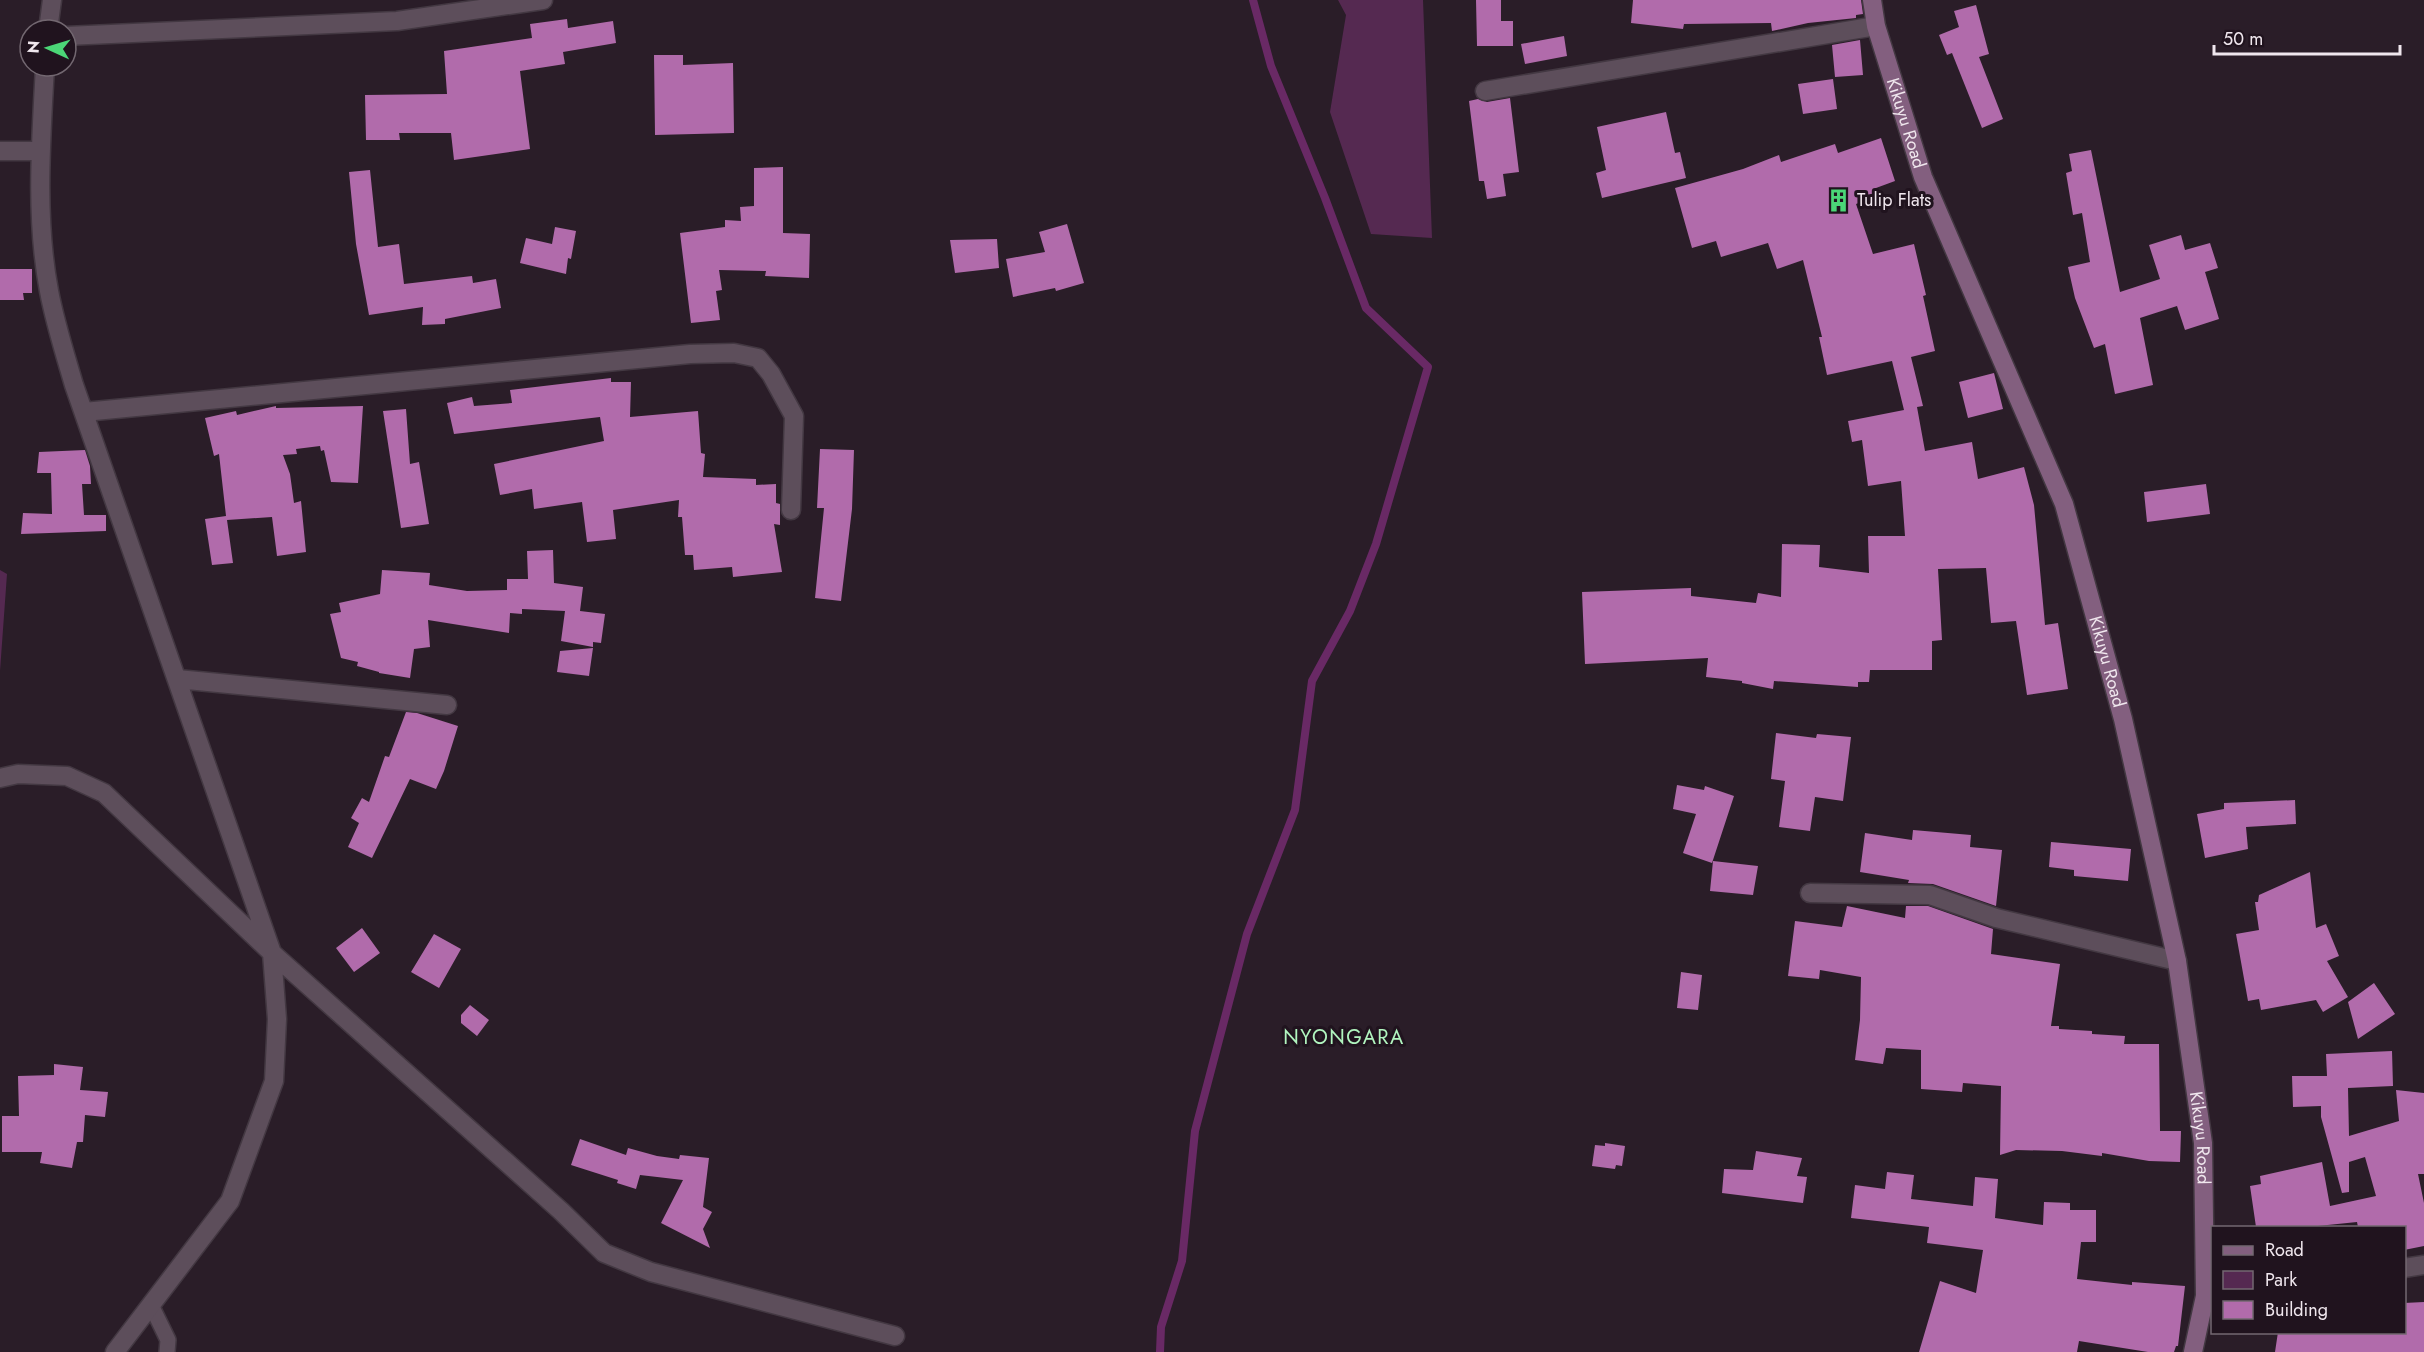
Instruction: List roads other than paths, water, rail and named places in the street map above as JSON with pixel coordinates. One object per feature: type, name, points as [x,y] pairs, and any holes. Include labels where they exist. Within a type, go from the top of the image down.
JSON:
[{"type":"main road","name":"Kikuyu Road","points":[[1872,0],[1876,26],[1923,177],[2064,504],[2122,719],[2177,961],[2203,1143],[2209,1296],[2193,1352]]},
{"type":"street","points":[[50,18],[52,0]]},
{"type":"street","points":[[78,35],[397,21],[543,0]]},
{"type":"street","points":[[1485,91],[1876,26]]},
{"type":"street","points":[[44,78],[41,151],[43,240],[49,291],[74,385],[272,953],[277,1019],[274,1081],[230,1201],[115,1352]]},
{"type":"street","points":[[0,151],[41,151]]},
{"type":"street","points":[[84,412],[678,355],[734,352],[758,358],[771,374],[794,416],[791,510]]},
{"type":"street","points":[[177,679],[447,705]]},
{"type":"street","points":[[0,778],[18,774],[67,776],[104,793],[272,953],[561,1211],[603,1252],[651,1272],[895,1336]]},
{"type":"street","points":[[1810,893],[1930,895],[1996,918],[2177,961]]},
{"type":"street","points":[[2406,1268],[2424,1265]]},
{"type":"lane","points":[[151,1305],[168,1340],[167,1352]]},
{"type":"waterway","points":[[1160,1352],[1161,1327],[1182,1261],[1195,1131],[1247,934],[1295,810],[1312,681],[1350,611],[1376,544],[1428,367],[1366,308],[1325,198],[1271,66],[1253,0]]},
{"type":"place","name":"Tulip Flats","points":[[1839,200]]},
{"type":"district","name":"NYONGARA","points":[[1344,1037]]}]
